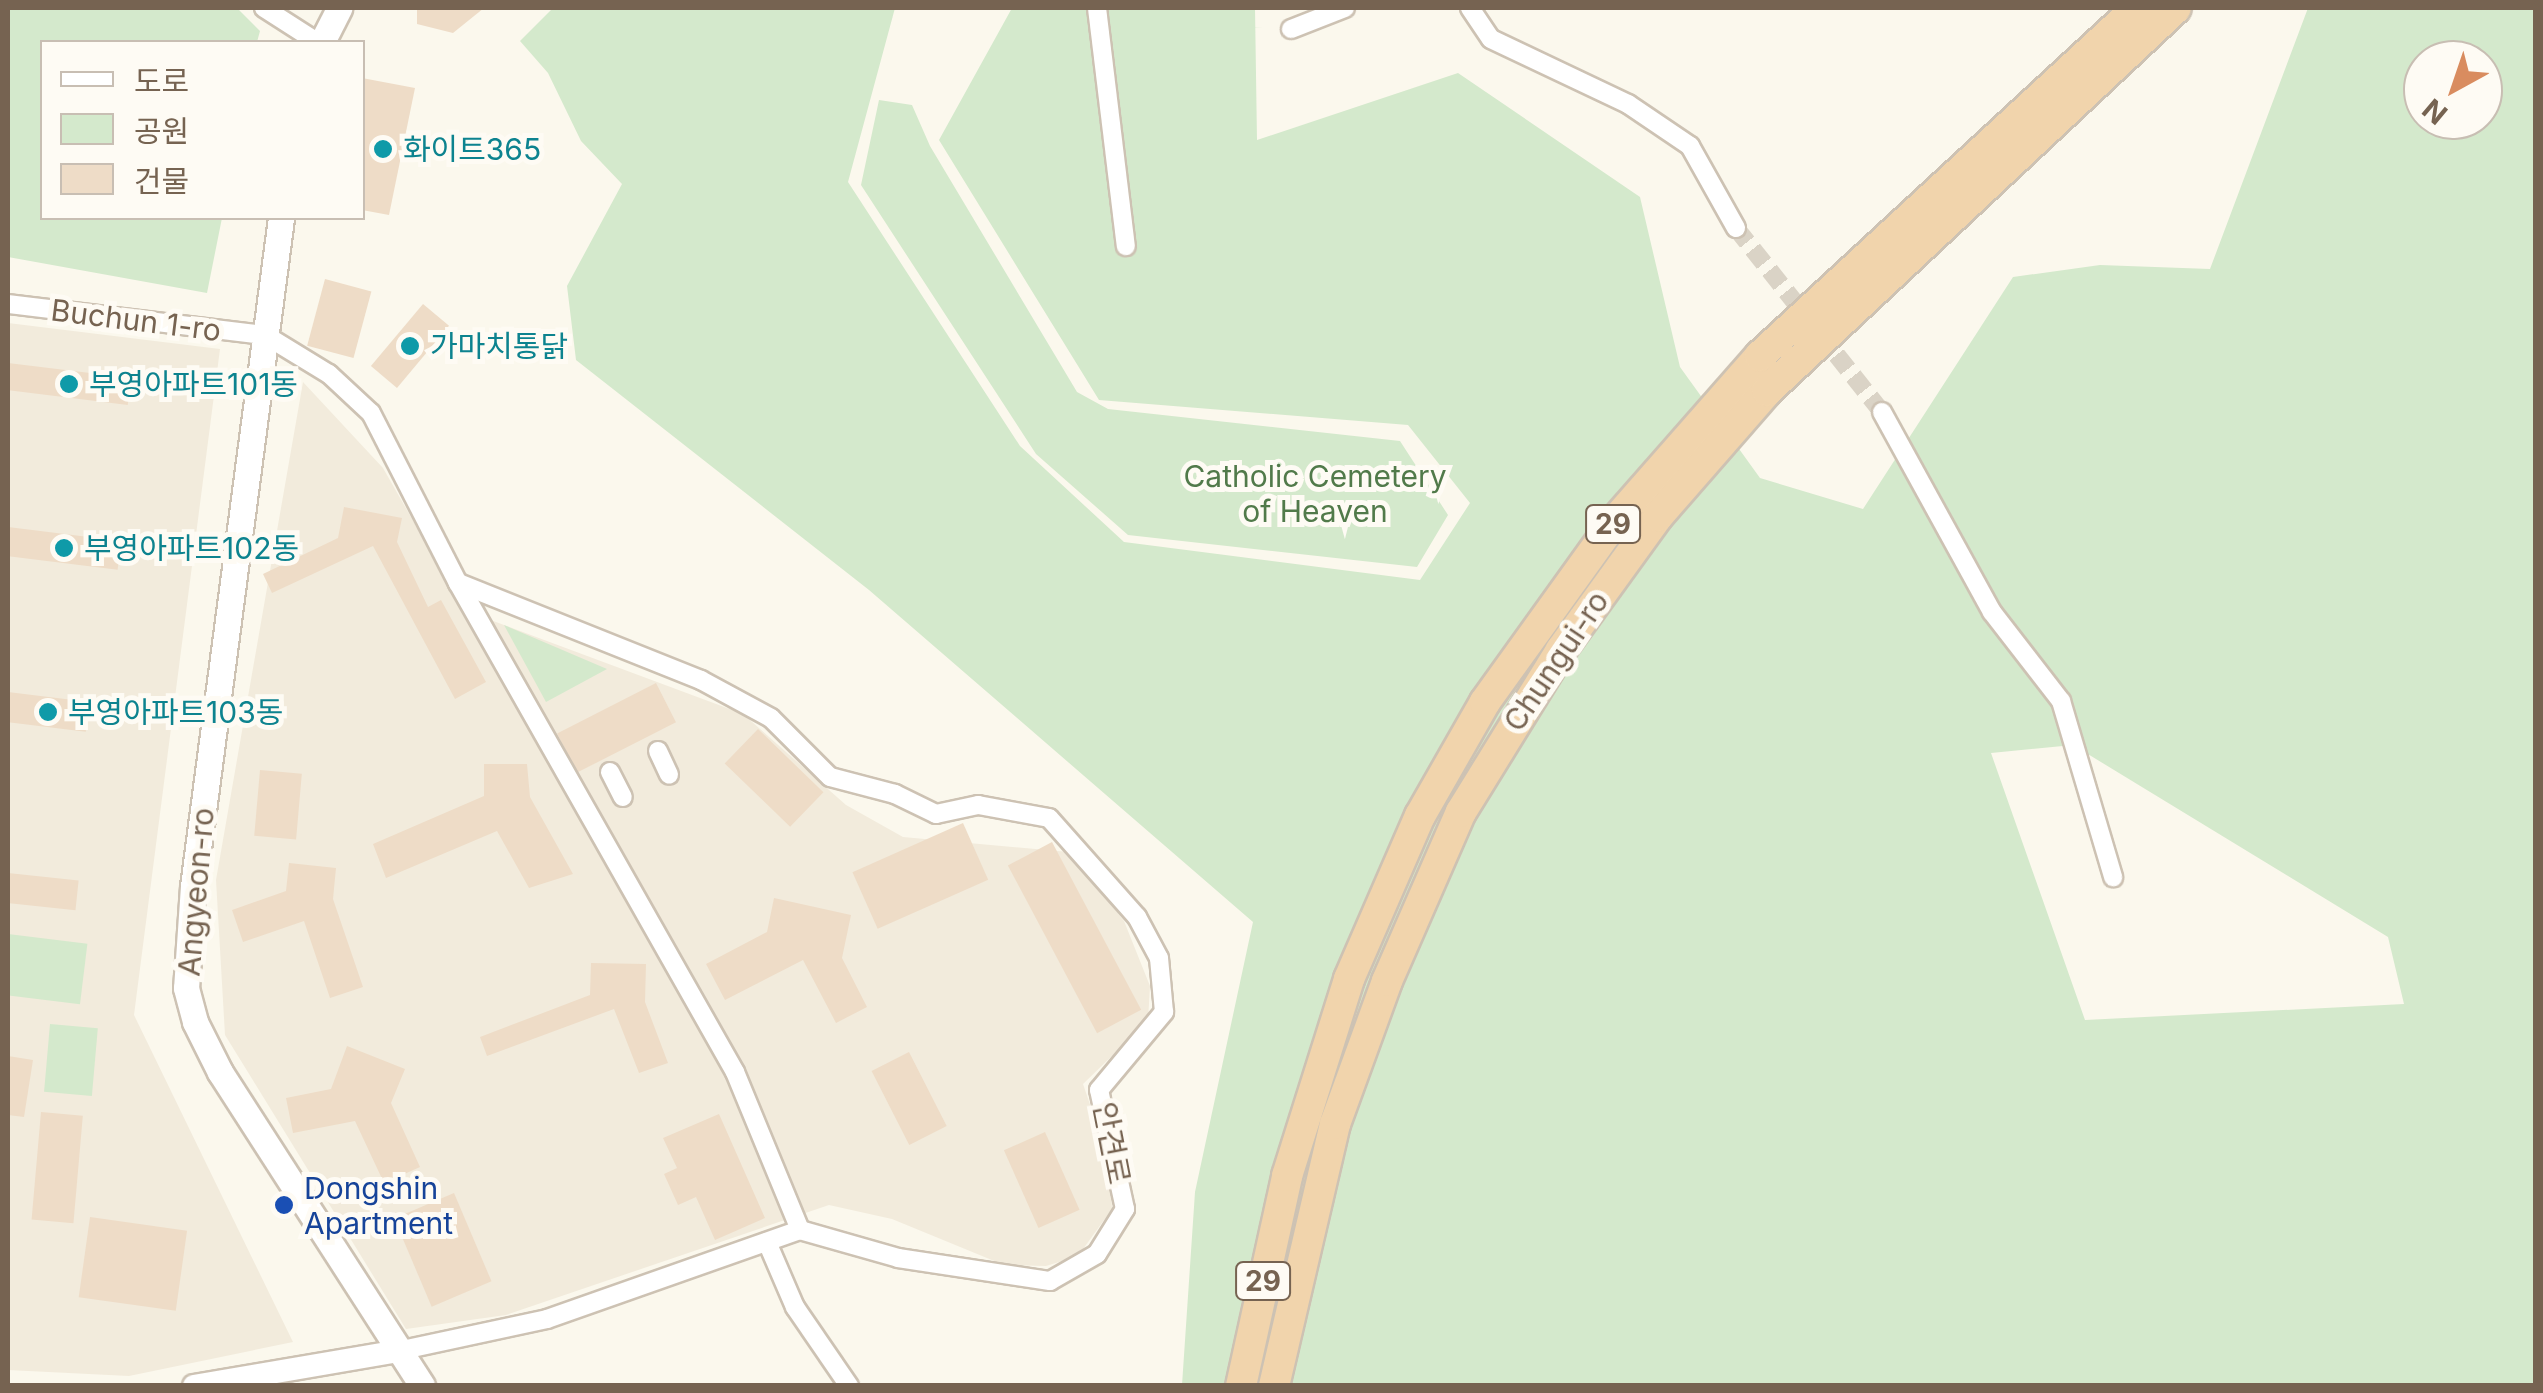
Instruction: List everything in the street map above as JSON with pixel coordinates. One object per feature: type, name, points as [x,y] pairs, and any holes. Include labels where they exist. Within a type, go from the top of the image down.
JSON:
[{"type":"highway","name":"Chungui-ro","points":[[1242,1386],[1288,1176],[1349,979],[1420,816],[1485,702],[1604,536],[1760,356],[2137,8]]},
{"type":"highway","name":"Chungui-ro","points":[[1274,1386],[1335,1124],[1387,981],[1461,812],[1560,650],[1658,516],[1767,390],[2176,8]]},
{"type":"main road","points":[[321,40],[339,8]]},
{"type":"main road","name":"Angyeon-ro","points":[[281,220],[193,886],[186,988],[194,1022],[220,1072],[422,1386]]},
{"type":"street","points":[[264,8],[317,40]]},
{"type":"street","points":[[1097,8],[1126,246]]},
{"type":"street","points":[[1291,29],[1344,8]]},
{"type":"street","points":[[1470,8],[1491,40],[1628,104],[1690,146],[1736,228]]},
{"type":"street","name":"Buchun 1-ro","points":[[8,304],[265,335]]},
{"type":"street","points":[[194,1386],[398,1351],[547,1320],[800,1230],[735,1072],[458,583],[371,413],[329,374],[265,335]]},
{"type":"street","points":[[1882,412],[1992,612],[2062,701],[2113,877]]},
{"type":"street","name":"안견로","points":[[458,583],[702,680],[770,718],[830,778],[895,794],[936,814],[978,805],[1049,818],[1137,917],[1160,958],[1164,1012],[1099,1090],[1126,1209],[1097,1254],[1050,1280],[898,1258],[800,1230]]},
{"type":"street","points":[[658,751],[669,775]]},
{"type":"street","points":[[610,772],[623,797]]},
{"type":"street","points":[[767,1242],[812,1338],[849,1386]]},
{"type":"shaded area","points":[[8,323],[220,349],[134,1015],[293,1342],[129,1376],[8,1370]]},
{"type":"shaded area","points":[[303,382],[383,468],[464,610],[743,714],[846,805],[903,837],[1069,852],[1124,921],[1150,986],[1148,1021],[1083,1084],[1110,1163],[1112,1209],[1078,1256],[1046,1266],[1004,1265],[892,1219],[829,1205],[506,1315],[406,1329],[225,1035],[216,880]]},
{"type":"green space","points":[[8,8],[237,8],[260,31],[258,40],[40,40],[40,220],[222,220],[207,293],[8,257]]},
{"type":"green space","points":[[553,8],[895,8],[848,182],[1020,446],[1124,542],[1420,580],[1470,503],[1408,425],[1099,400],[939,140],[1012,8],[1255,8],[1257,140],[1458,73],[1640,197],[1680,367],[1760,478],[1863,509],[2013,277],[2100,265],[2210,269],[2308,8],[2535,8],[2535,1385],[1182,1385],[1195,1192],[1253,922],[869,590],[576,360],[567,286],[622,184],[581,141],[548,73],[520,41]],"holes":[[[2073,745],[2388,937],[2404,1004],[2085,1020],[1991,753]]]},
{"type":"green space","name":"Catholic Cemetery of Heaven","points":[[879,100],[912,105],[930,146],[1077,392],[1108,409],[1400,441],[1448,515],[1417,567],[1128,535],[1036,454],[861,185]]},
{"type":"green space","points":[[504,625],[607,669],[546,702]]},
{"type":"green space","points":[[8,934],[87,944],[80,1004],[8,995]]},
{"type":"green space","points":[[50,1024],[98,1028],[92,1096],[44,1092]]},
{"type":"building","points":[[417,8],[484,8],[453,33],[417,24]]},
{"type":"building","name":"화이트365","points":[[365,79],[415,88],[389,215],[365,211]]},
{"type":"building","points":[[325,279],[371,291],[354,358],[307,346]]},
{"type":"building","name":"가마치통닭","points":[[423,304],[449,326],[397,388],[371,366]]},
{"type":"building","name":"부영아파트101동","points":[[8,363],[131,378],[128,405],[8,390]]},
{"type":"building","points":[[344,507],[402,518],[397,542],[428,607],[441,600],[486,682],[455,699],[373,546],[272,593],[263,574],[338,538]]},
{"type":"building","name":"부영아파트102동","points":[[8,527],[121,541],[118,570],[8,556]]},
{"type":"building","points":[[656,683],[676,722],[577,773],[557,733]]},
{"type":"building","name":"부영아파트103동","points":[[8,692],[89,702],[86,732],[8,722]]},
{"type":"building","points":[[758,729],[823,792],[790,827],[725,764]]},
{"type":"building","points":[[484,764],[527,764],[530,797],[573,874],[529,888],[497,831],[386,878],[373,844],[484,796]]},
{"type":"building","points":[[260,770],[302,774],[296,839],[254,836]]},
{"type":"building","points":[[963,823],[988,880],[878,929],[852,872]]},
{"type":"building","points":[[1052,842],[1141,1010],[1097,1033],[1008,865]]},
{"type":"building","points":[[289,863],[336,868],[333,899],[363,987],[330,998],[304,921],[243,942],[232,910],[286,891]]},
{"type":"building","points":[[8,873],[79,880],[75,910],[8,903]]},
{"type":"building","points":[[774,898],[851,915],[842,958],[867,1007],[836,1023],[803,960],[725,1000],[706,964],[767,932]]},
{"type":"building","points":[[591,963],[646,964],[645,1002],[668,1063],[639,1073],[614,1009],[487,1056],[480,1037],[590,995]]},
{"type":"building","points":[[347,1046],[405,1069],[391,1103],[420,1167],[384,1183],[355,1121],[293,1133],[286,1098],[331,1089]]},
{"type":"building","points":[[909,1052],[947,1126],[909,1145],[872,1071]]},
{"type":"building","points":[[8,1056],[33,1060],[24,1117],[8,1115]]},
{"type":"building","points":[[41,1112],[83,1116],[73,1223],[32,1220]]},
{"type":"building","points":[[719,1114],[765,1218],[715,1240],[696,1197],[678,1205],[664,1174],[677,1168],[663,1138]]},
{"type":"building","points":[[1045,1132],[1080,1210],[1038,1228],[1004,1150]]},
{"type":"building","points":[[454,1193],[492,1281],[432,1307],[394,1218]]},
{"type":"building","points":[[90,1217],[187,1231],[176,1311],[79,1297]]},
{"type":"tunnel","points":[[1736,228],[1882,412]]},
{"type":"place","name":"화이트365","points":[[383,149]]},
{"type":"place","name":"가마치통닭","points":[[410,346]]},
{"type":"place","name":"부영아파트101동","points":[[69,384]]},
{"type":"place","name":"부영아파트102동","points":[[64,548]]},
{"type":"place","name":"부영아파트103동","points":[[48,712]]},
{"type":"place","name":"Dongshin Apartment","points":[[284,1205]]}]
